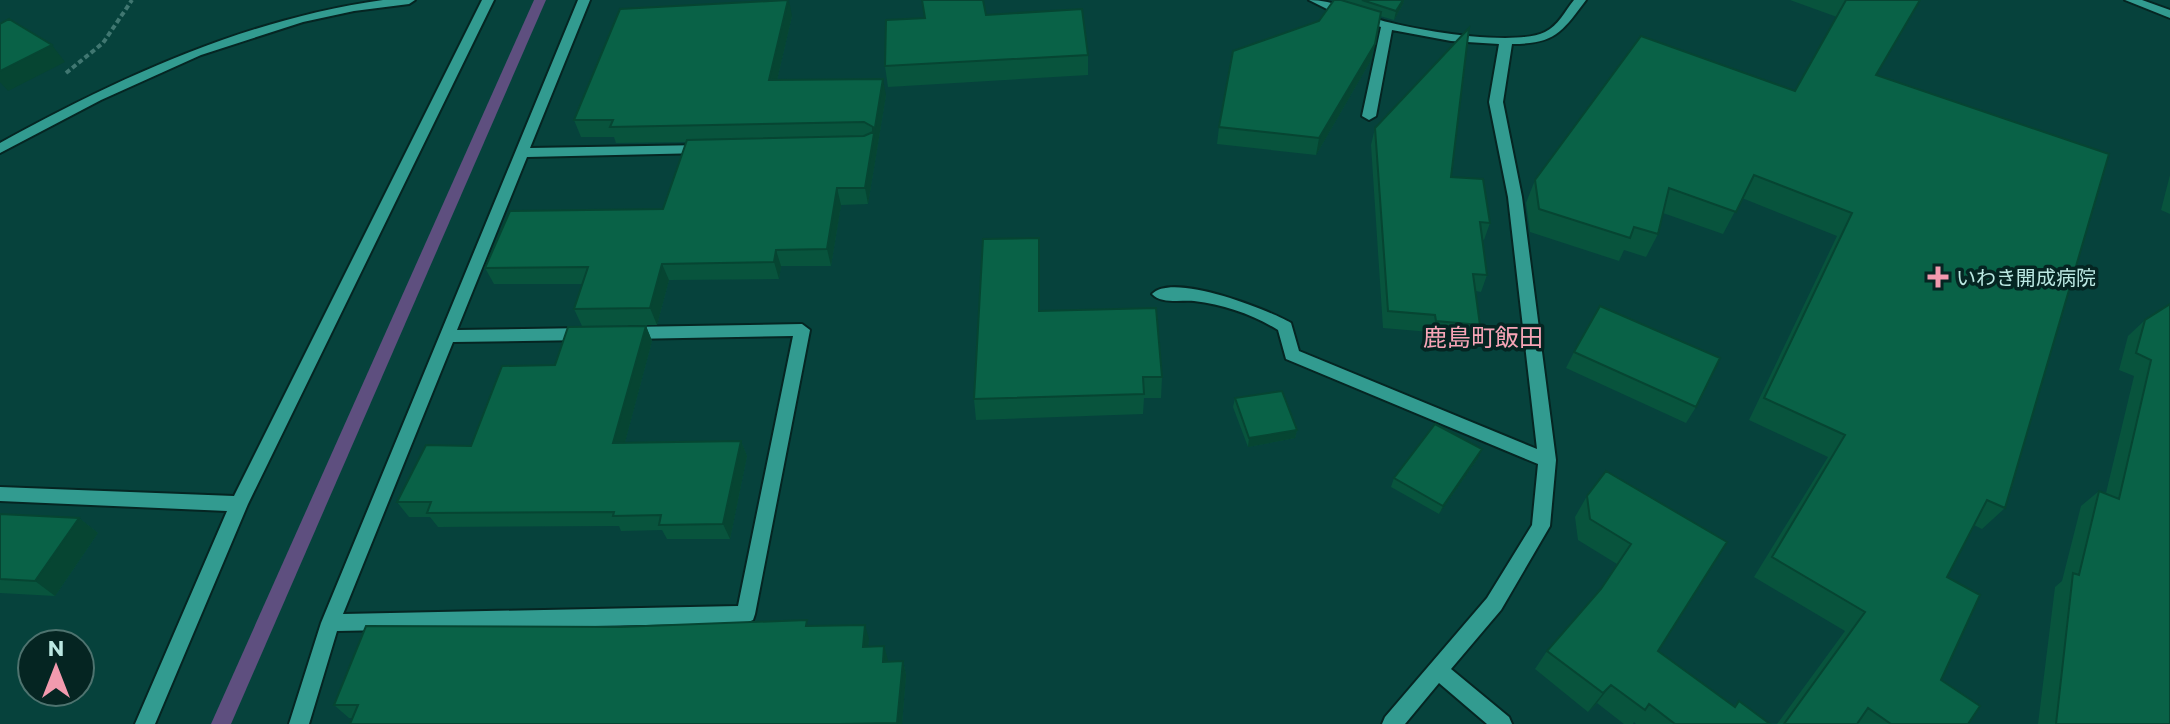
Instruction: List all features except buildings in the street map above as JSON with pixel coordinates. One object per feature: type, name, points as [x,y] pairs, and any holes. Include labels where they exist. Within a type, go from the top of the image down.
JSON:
[{"type":"street","points":[[0,149],[79,104],[175,60],[355,5],[409,0]]},
{"type":"street","points":[[145,724],[239,504],[488,0]]},
{"type":"street","points":[[299,724],[330,623],[584,0]]},
{"type":"street","points":[[1315,0],[1387,27],[1421,35],[1506,40],[1528,40],[1554,33],[1580,0]]},
{"type":"street","points":[[2131,0],[2170,14]]},
{"type":"street","points":[[1369,116],[1387,27]]},
{"type":"street","points":[[1392,724],[1494,604],[1541,526],[1547,460],[1515,197],[1496,102],[1506,40]]},
{"type":"street","points":[[522,153],[726,149]]},
{"type":"street","points":[[1160,294],[1194,294],[1259,309],[1285,327],[1292,355],[1547,460]]},
{"type":"street","points":[[330,623],[746,614],[802,330],[447,336]]},
{"type":"street","points":[[0,494],[239,504]]},
{"type":"street","points":[[1438,670],[1502,724]]},
{"type":"waterway","points":[[221,724],[540,0]]},
{"type":"place","name":"いわき開成病院","points":[[1938,277]]},
{"type":"district","name":"鹿島町飯田","points":[[1483,336]]}]
